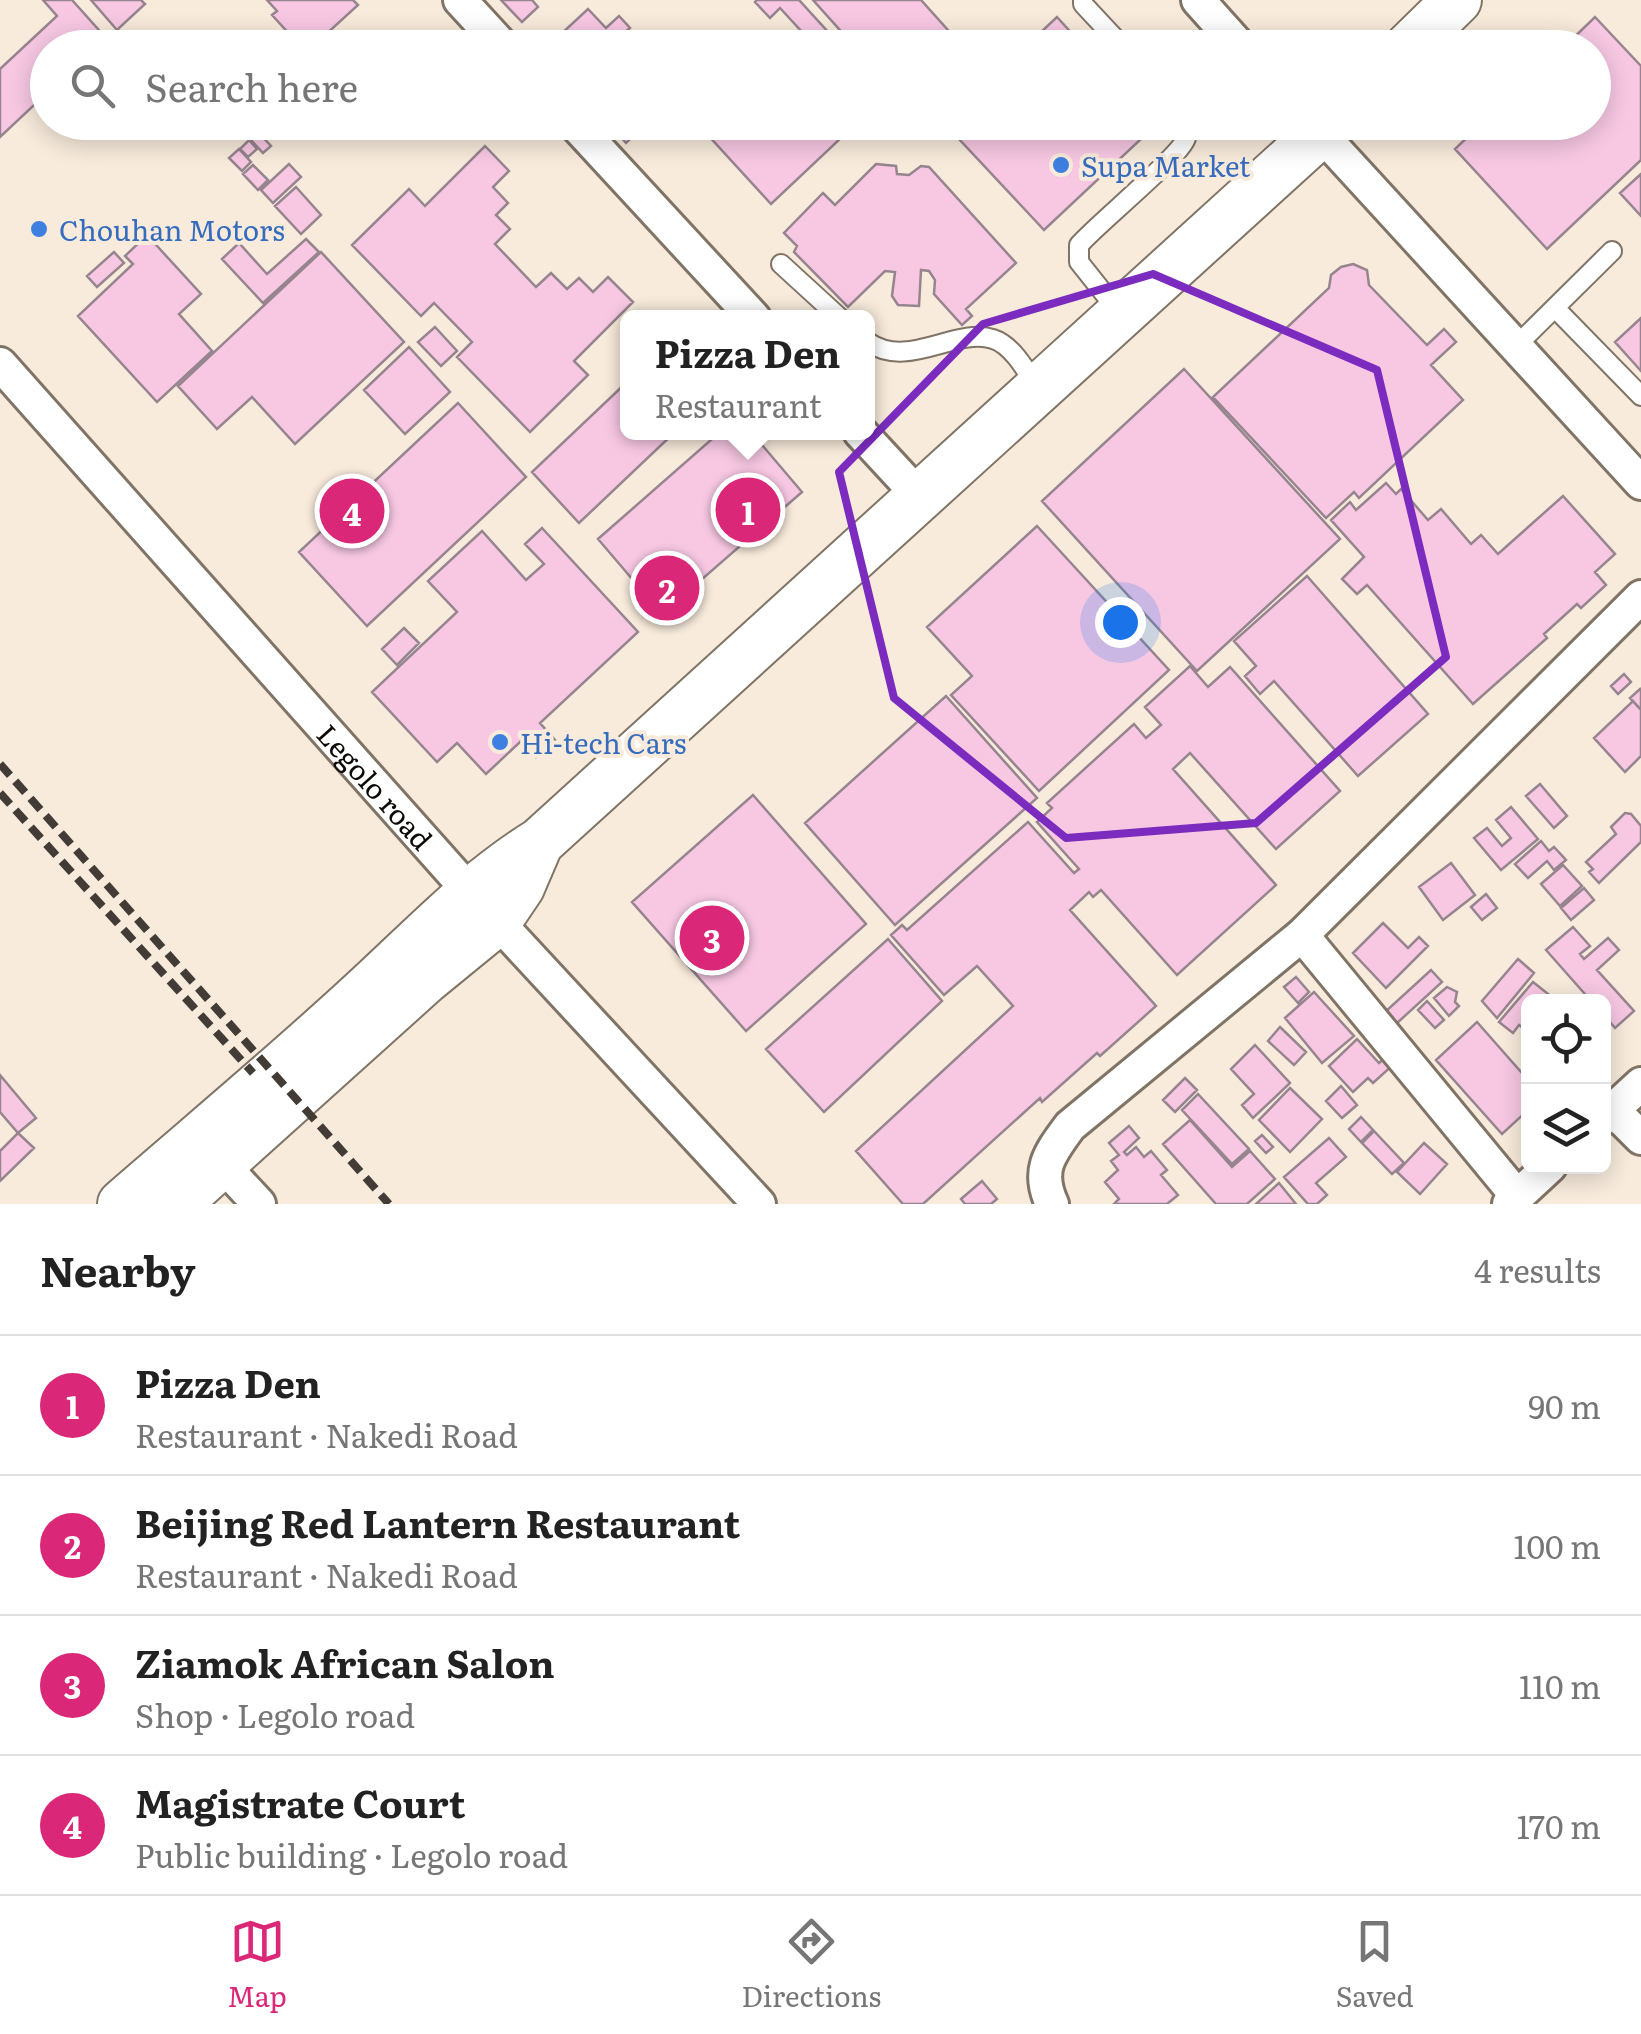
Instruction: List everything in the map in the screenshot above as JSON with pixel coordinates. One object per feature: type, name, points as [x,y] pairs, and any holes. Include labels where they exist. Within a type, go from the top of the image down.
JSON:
[{"type":"main road","points":[[1426,30],[1457,0]]},
{"type":"main road","points":[[122,1204],[376,981],[483,906],[520,888],[540,842],[1121,316],[1306,140]]},
{"type":"main road","points":[[176,1204],[483,906]]},
{"type":"street","points":[[460,0],[488,30]]},
{"type":"street","points":[[1198,0],[1225,30]]},
{"type":"street","points":[[590,140],[747,310]]},
{"type":"street","points":[[1333,140],[1641,483]]},
{"type":"street","name":"Legolo road","points":[[0,364],[483,906],[759,1204]]},
{"type":"street","points":[[867,440],[921,498]]},
{"type":"street","points":[[1052,1204],[1044,1179],[1050,1154],[1070,1126],[1302,935],[1641,598]]},
{"type":"street","points":[[1302,935],[1513,1200],[1541,1174]]},
{"type":"street","points":[[1611,1111],[1641,1084]]},
{"type":"street","points":[[1611,1116],[1641,1138]]},
{"type":"street","points":[[220,1162],[259,1204]]},
{"type":"lane","points":[[1083,0],[1107,30]]},
{"type":"lane","points":[[1121,316],[1079,262],[1079,245],[1099,222],[1176,154],[1185,140]]},
{"type":"lane","points":[[1516,346],[1612,251]]},
{"type":"lane","points":[[781,264],[831,310]]},
{"type":"lane","points":[[1556,309],[1641,396]]},
{"type":"lane","points":[[875,347],[912,352],[978,337],[996,339],[1017,358],[1039,390]]},
{"type":"highlighted area","points":[[1153,274],[1377,370],[1446,657],[1256,823],[1066,838],[894,698],[839,472],[983,324]]},
{"type":"building","points":[[43,0],[72,0],[99,30],[42,30],[57,16]]},
{"type":"building","points":[[91,0],[141,0],[145,4],[117,30]]},
{"type":"building","points":[[267,0],[353,0],[358,5],[331,30],[286,30],[272,15],[277,11]]},
{"type":"building","points":[[501,0],[532,0],[538,7],[522,22]]},
{"type":"building","points":[[799,0],[826,30],[800,30],[780,8],[770,18],[755,2]]},
{"type":"building","points":[[813,0],[921,0],[948,30],[840,30]]},
{"type":"building","points":[[588,9],[606,28],[619,16],[630,28],[628,30],[565,30]]},
{"type":"building","points":[[1057,17],[1069,30],[1043,30]]},
{"type":"building","points":[[1595,17],[1607,30],[1582,30]]},
{"type":"building","points":[[1611,34],[1641,66],[1641,160],[1547,249],[1455,149],[1464,140],[1611,140]]},
{"type":"building","points":[[30,41],[30,109],[0,137],[0,69]]},
{"type":"building","points":[[249,140],[257,149],[248,157],[240,149]]},
{"type":"building","points":[[251,140],[265,140],[271,146],[263,153]]},
{"type":"building","points":[[712,140],[839,140],[771,204]]},
{"type":"building","points":[[960,140],[1140,140],[1044,230]]},
{"type":"building","points":[[485,146],[509,171],[493,187],[508,203],[496,215],[510,229],[495,244],[536,287],[551,273],[567,289],[579,278],[593,292],[608,277],[633,302],[620,310],[620,315],[574,361],[588,375],[530,432],[457,357],[472,342],[434,303],[421,316],[352,245],[409,189],[425,206]]},
{"type":"building","points":[[239,149],[251,162],[242,171],[229,158]]},
{"type":"building","points":[[289,164],[301,177],[273,203],[261,190]]},
{"type":"building","points":[[876,164],[896,166],[897,174],[909,175],[921,166],[929,167],[1016,263],[966,309],[972,316],[962,325],[934,294],[935,280],[929,271],[921,270],[919,306],[898,305],[892,296],[895,272],[885,271],[848,307],[794,252],[797,246],[784,233],[823,193],[835,205]]},
{"type":"building","points":[[253,165],[268,180],[258,190],[243,174]]},
{"type":"building","points":[[1641,174],[1641,216],[1620,193]]},
{"type":"building","points":[[296,187],[321,215],[301,234],[275,206]]},
{"type":"building","points":[[147,235],[201,294],[179,314],[212,351],[157,402],[78,316],[133,264],[125,256]]},
{"type":"building","points":[[306,239],[319,252],[263,303],[222,259],[239,243],[267,274]]},
{"type":"building","points":[[114,252],[124,263],[97,287],[87,276]]},
{"type":"building","points":[[321,252],[404,342],[295,444],[252,397],[217,429],[178,386]]},
{"type":"building","points":[[1353,264],[1367,270],[1369,285],[1427,345],[1444,329],[1456,342],[1431,365],[1463,400],[1359,498],[1354,492],[1326,518],[1213,397],[1329,288],[1331,275]]},
{"type":"building","points":[[1641,318],[1641,371],[1615,342]]},
{"type":"building","points":[[435,327],[457,351],[441,366],[418,342]]},
{"type":"building","points":[[409,347],[450,392],[405,434],[364,390]]},
{"type":"building","points":[[1184,369],[1340,539],[1197,671],[1042,501]]},
{"type":"building","points":[[620,389],[620,440],[667,440],[579,523],[532,472]]},
{"type":"building","points":[[458,403],[526,477],[367,626],[299,552]]},
{"type":"building","points":[[711,440],[758,440],[802,492],[662,614],[598,539]]},
{"type":"building","points":[[1386,483],[1396,494],[1401,489],[1428,520],[1441,509],[1471,544],[1481,535],[1498,554],[1563,496],[1615,554],[1595,572],[1606,585],[1581,608],[1577,604],[1544,634],[1547,638],[1473,704],[1367,585],[1357,594],[1342,579],[1364,557],[1331,520],[1350,502],[1356,510]]},
{"type":"building","points":[[1037,526],[1169,670],[1039,791],[951,695],[972,676],[927,627]]},
{"type":"building","points":[[542,528],[638,632],[540,723],[555,740],[536,757],[521,741],[486,774],[457,743],[437,762],[372,692],[457,612],[428,581],[482,531],[526,580],[544,564],[525,544]]},
{"type":"building","points":[[1307,576],[1428,714],[1358,776],[1274,681],[1260,694],[1245,676],[1256,666],[1234,641]]},
{"type":"building","points":[[404,628],[419,643],[397,665],[382,649]]},
{"type":"building","points":[[1190,666],[1208,687],[1230,667],[1340,791],[1276,849],[1190,753],[1173,769],[1276,885],[1177,975],[1101,890],[1093,897],[1089,892],[1070,910],[1156,1006],[1042,1102],[1040,1098],[923,1204],[903,1204],[856,1151],[1013,1006],[977,966],[944,995],[891,935],[902,925],[907,930],[1028,822],[1074,873],[1079,869],[1037,822],[1052,808],[1047,803],[1134,724],[1146,738],[1161,725],[1145,707]]},
{"type":"building","points":[[1624,674],[1631,682],[1618,694],[1611,686]]},
{"type":"building","points":[[1641,691],[1641,710],[1630,698]]},
{"type":"building","points":[[946,696],[1037,798],[895,925],[805,823]]},
{"type":"building","points":[[1633,701],[1641,710],[1641,756],[1625,772],[1594,738]]},
{"type":"building","points":[[1540,784],[1567,816],[1554,828],[1526,796]]},
{"type":"building","points":[[753,795],[866,924],[746,1031],[632,902]]},
{"type":"building","points":[[1511,807],[1538,839],[1501,870],[1474,838],[1487,828],[1502,846],[1511,838],[1496,820]]},
{"type":"building","points":[[1625,813],[1631,814],[1641,826],[1641,842],[1599,883],[1586,862],[1616,834],[1611,827]]},
{"type":"building","points":[[1541,841],[1549,851],[1554,847],[1566,860],[1554,870],[1547,861],[1528,878],[1515,864]]},
{"type":"building","points":[[1451,863],[1475,895],[1443,920],[1419,887]]},
{"type":"building","points":[[1563,865],[1582,886],[1560,906],[1541,884]]},
{"type":"building","points":[[1584,888],[1594,900],[1571,920],[1561,908]]},
{"type":"building","points":[[1486,894],[1497,908],[1482,920],[1471,907]]},
{"type":"building","points":[[1383,923],[1408,948],[1419,937],[1428,946],[1386,988],[1353,953]]},
{"type":"building","points":[[1573,927],[1590,946],[1580,954],[1584,959],[1608,938],[1619,950],[1597,970],[1634,1011],[1615,1028],[1611,1023],[1611,994],[1585,994],[1546,950]]},
{"type":"building","points":[[888,939],[942,1001],[824,1112],[766,1049]]},
{"type":"building","points":[[1518,959],[1534,973],[1497,1018],[1482,1001]]},
{"type":"building","points":[[1431,970],[1442,982],[1396,1024],[1385,1012]]},
{"type":"building","points":[[1296,977],[1309,992],[1298,1003],[1284,987]]},
{"type":"building","points":[[1533,982],[1548,994],[1523,994]]},
{"type":"building","points":[[1447,987],[1457,992],[1455,1002],[1459,1006],[1449,1016],[1434,998]]},
{"type":"building","points":[[1314,992],[1354,1036],[1322,1063],[1285,1018]]},
{"type":"building","points":[[1521,996],[1521,1027],[1513,1033],[1499,1022]]},
{"type":"building","points":[[1427,1001],[1444,1020],[1435,1028],[1418,1010]]},
{"type":"building","points":[[1477,1022],[1521,1072],[1521,1116],[1502,1134],[1436,1060]]},
{"type":"building","points":[[1280,1027],[1306,1052],[1294,1065],[1268,1041]]},
{"type":"building","points":[[1357,1039],[1379,1063],[1387,1056],[1394,1064],[1373,1083],[1368,1078],[1353,1092],[1329,1066]]},
{"type":"building","points":[[1255,1045],[1290,1083],[1253,1118],[1242,1105],[1254,1094],[1231,1069]]},
{"type":"building","points":[[0,1075],[36,1118],[18,1133],[0,1112]]},
{"type":"building","points":[[1185,1078],[1197,1090],[1175,1112],[1163,1100]]},
{"type":"building","points":[[1341,1086],[1357,1105],[1342,1118],[1326,1101]]},
{"type":"building","points":[[1290,1088],[1322,1119],[1290,1152],[1259,1120]]},
{"type":"building","points":[[1198,1094],[1249,1149],[1232,1164],[1182,1110]]},
{"type":"building","points":[[1361,1117],[1373,1130],[1361,1142],[1349,1129]]},
{"type":"building","points":[[1190,1120],[1232,1167],[1250,1151],[1275,1179],[1247,1204],[1216,1204],[1163,1144]]},
{"type":"building","points":[[1129,1126],[1139,1138],[1124,1152],[1127,1155],[1136,1147],[1144,1157],[1151,1151],[1167,1170],[1161,1175],[1178,1195],[1167,1204],[1114,1204],[1119,1199],[1105,1182],[1118,1170],[1111,1161],[1119,1155],[1109,1143]]},
{"type":"building","points":[[1374,1131],[1404,1163],[1392,1174],[1362,1143]]},
{"type":"building","points":[[18,1133],[34,1148],[0,1181],[0,1151]]},
{"type":"building","points":[[1262,1135],[1273,1147],[1266,1153],[1255,1141]]},
{"type":"building","points":[[1329,1138],[1346,1157],[1316,1183],[1327,1195],[1317,1204],[1308,1204],[1284,1177]]},
{"type":"building","points":[[1424,1143],[1447,1164],[1420,1194],[1397,1172]]},
{"type":"building","points":[[982,1181],[997,1199],[991,1204],[965,1204],[961,1199]]},
{"type":"building","points":[[1279,1183],[1296,1204],[1256,1204]]},
{"type":"railway","points":[[0,764],[389,1204]]},
{"type":"railway","points":[[0,793],[253,1073]]},
{"type":"place","name":"Supa Market","points":[[1061,165]]},
{"type":"place","name":"Chouhan Motors","points":[[39,229]]},
{"type":"place","name":"Pizza Den","points":[[748,510]]},
{"type":"place","name":"Magistrate Court","points":[[352,511]]},
{"type":"place","name":"Beijing Red Lantern Restaurant","points":[[667,588]]},
{"type":"place","name":"Hi-tech Cars","points":[[500,742]]},
{"type":"place","name":"Ziamok African Salon","points":[[712,938]]}]
